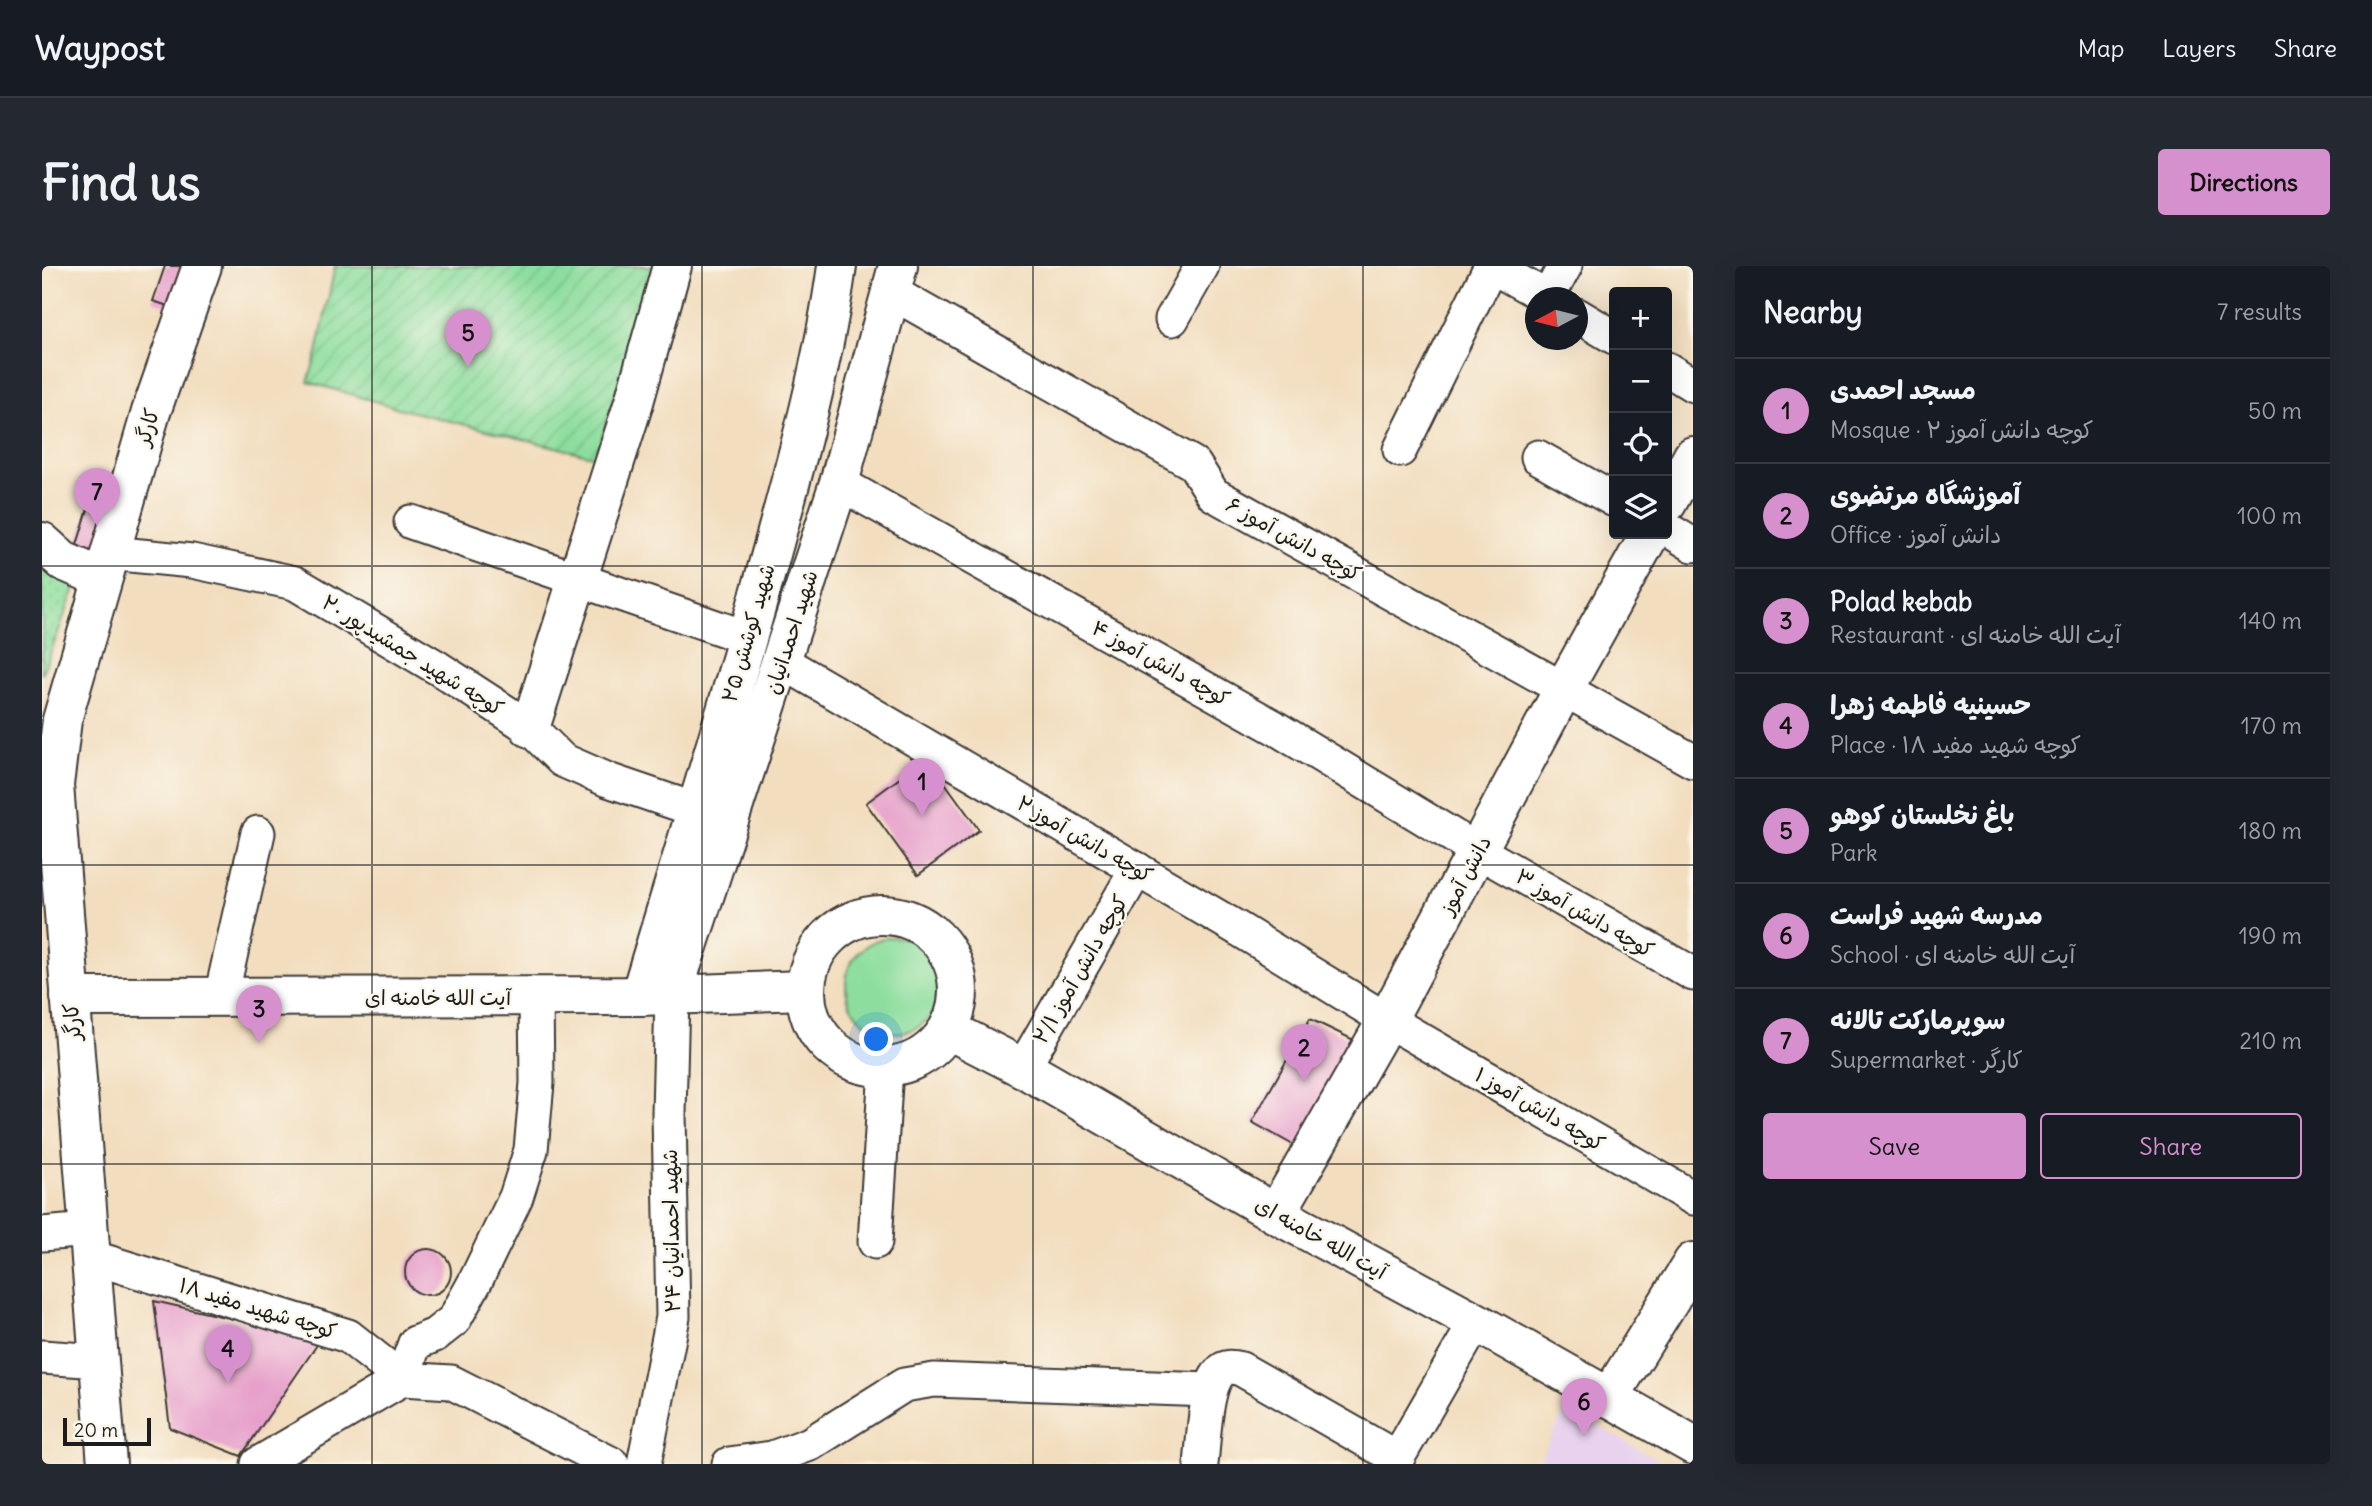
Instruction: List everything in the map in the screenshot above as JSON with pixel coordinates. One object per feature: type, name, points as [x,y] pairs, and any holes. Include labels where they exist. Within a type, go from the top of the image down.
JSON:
[{"type":"main road","name":"کارگر","points":[[107,1464],[70,997],[48,782],[62,720],[150,412],[202,266]]},
{"type":"main road","points":[[530,728],[634,402],[672,266]]},
{"type":"main road","name":"شهید کوشش ۲۵","points":[[656,996],[696,810],[748,638],[810,413],[829,324],[837,266]]},
{"type":"main road","name":"شهید احمدانیان","points":[[656,996],[781,662],[839,483],[895,279]]},
{"type":"main road","points":[[1672,494],[1693,456]]},
{"type":"main road","name":"دانش آموز","points":[[1276,1214],[1387,1020],[1563,690],[1647,539]]},
{"type":"main road","points":[[42,542],[63,561],[106,566]]},
{"type":"main road","points":[[890,915],[914,922],[935,936],[950,956],[958,981],[957,1006],[949,1030],[933,1049],[911,1063],[886,1068],[861,1066],[838,1055],[820,1038],[808,1015],[805,990],[810,965],[822,943],[841,926],[864,916],[890,915]]},
{"type":"main road","name":"آیت الله خامنه ای","points":[[70,997],[656,996],[805,990]]},
{"type":"main road","name":"آیت الله خامنه ای","points":[[949,1030],[1023,1068],[1276,1214],[1476,1322],[1693,1445]]},
{"type":"main road","points":[[1609,1398],[1693,1262]]},
{"type":"street","points":[[1172,319],[1202,266]]},
{"type":"street","points":[[1400,450],[1491,266],[1530,287]]},
{"type":"street","points":[[1553,287],[1565,266]]},
{"type":"street","name":"کوچه دانش آموز ۶","points":[[895,279],[1194,464],[1213,494],[1693,761]]},
{"type":"street","points":[[1588,322],[1609,334]]},
{"type":"street","points":[[1672,372],[1693,385]]},
{"type":"street","points":[[1538,457],[1609,497]]},
{"type":"street","name":"کوچه دانش آموز ۴","points":[[839,483],[1274,727],[1478,851]]},
{"type":"street","points":[[411,522],[748,638]]},
{"type":"street","points":[[1672,532],[1693,545]]},
{"type":"street","name":"کوچه شهید جمشیدپور ۲۰","points":[[106,566],[192,561],[295,583],[438,668],[530,728],[562,760],[608,780],[696,810]]},
{"type":"street","name":"کوچه دانش آموز ۲","points":[[781,662],[1138,869],[1387,1020]]},
{"type":"street","points":[[221,997],[258,833]]},
{"type":"street","name":"کوچه دانش آموز ۳","points":[[1478,851],[1693,974]]},
{"type":"street","name":"کوچه دانش آموز ۲/۱","points":[[1023,1068],[1138,869]]},
{"type":"street","points":[[402,1379],[415,1343],[435,1335],[454,1320],[516,1197],[531,1150],[537,1083],[536,996]]},
{"type":"street","name":"شهید احمدانیان ۲۴","points":[[644,1464],[673,1317],[669,1114],[656,996]]},
{"type":"street","name":"کوچه دانش آموز ۱","points":[[1387,1020],[1693,1198]]},
{"type":"street","points":[[875,1242],[886,1068]]},
{"type":"street","points":[[42,1234],[90,1243]]},
{"type":"street","name":"کوچه شهید مفید ۱۸","points":[[90,1243],[348,1336],[402,1379]]},
{"type":"street","points":[[1200,1464],[1209,1398],[1220,1371],[1229,1367],[1241,1369],[1396,1461],[1476,1322]]},
{"type":"street","points":[[42,1357],[99,1362]]},
{"type":"street","points":[[258,1464],[402,1379],[451,1382],[607,1463]]},
{"type":"street","points":[[729,1464],[775,1461],[810,1444],[904,1385],[934,1380],[1209,1398]]},
{"type":"shaded area","points":[[1566,1408],[1665,1464],[1537,1464]]},
{"type":"green space","points":[[335,266],[654,266],[596,457],[409,411],[308,382],[317,353]]},
{"type":"green space","points":[[42,557],[76,585],[42,675]]},
{"type":"green space","points":[[894,937],[912,941],[928,951],[938,967],[942,985],[938,1003],[928,1019],[912,1029],[894,1033],[876,1029],[860,1019],[850,1003],[846,985],[850,967],[860,951],[876,941]]},
{"type":"building","points":[[165,266],[193,266],[177,309],[153,301]]},
{"type":"building","points":[[92,496],[116,507],[100,557],[77,545]]},
{"type":"building","points":[[927,758],[979,830],[918,875],[866,803]]},
{"type":"building","points":[[1310,1019],[1358,1042],[1295,1146],[1252,1122]]},
{"type":"building","points":[[428,1249],[444,1256],[451,1272],[444,1288],[428,1295],[412,1288],[405,1272],[412,1256]]},
{"type":"building","points":[[154,1301],[321,1339],[241,1456],[170,1428]]},
{"type":"place","name":"باغ نخلستان کوهو","points":[[468,367]]},
{"type":"place","name":"سوپرمارکت تالانه","points":[[97,526]]},
{"type":"place","name":"مسجد احمدی","points":[[922,816]]},
{"type":"place","name":"Polad kebab","points":[[259,1043]]},
{"type":"place","name":"آموزشگاه مرتضوی","points":[[1304,1082]]},
{"type":"place","name":"حسینیه فاطمه زهرا","points":[[228,1383]]},
{"type":"place","name":"مدرسه شهید فراست","points":[[1584,1436]]}]
